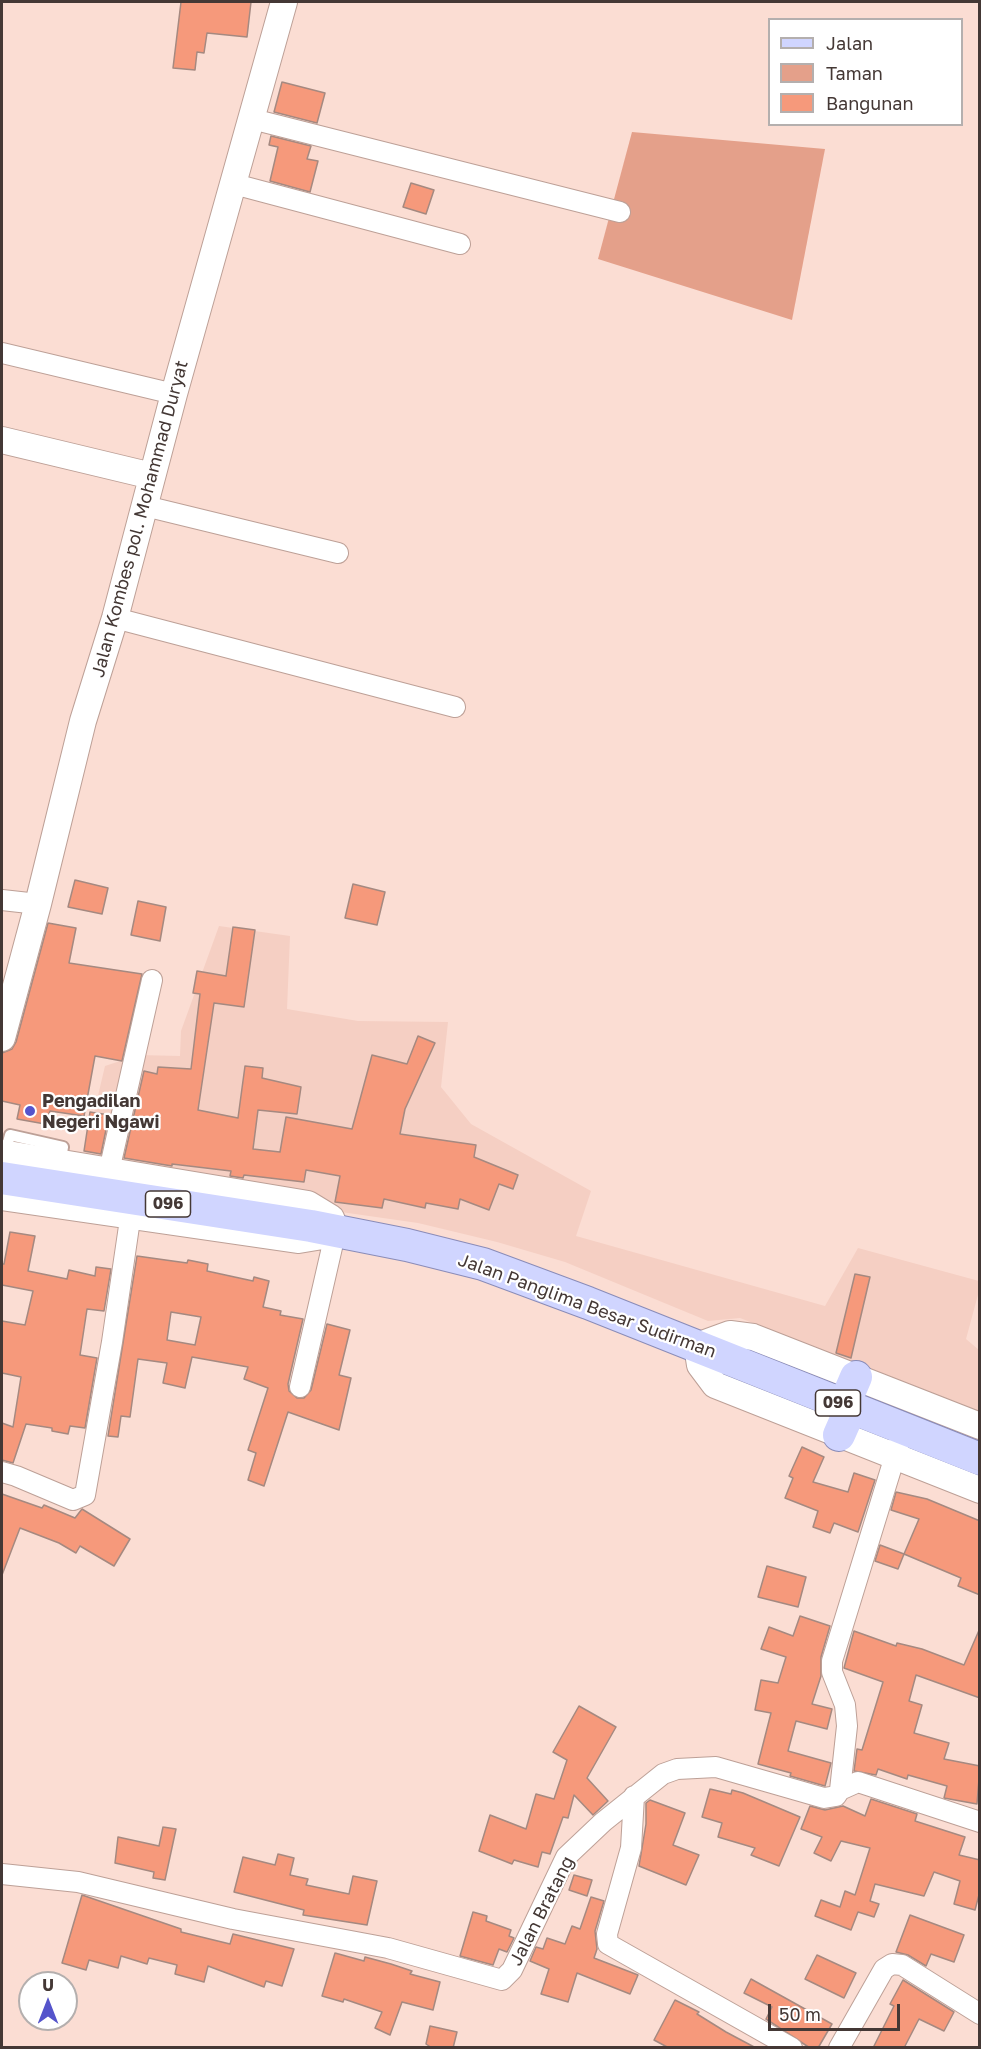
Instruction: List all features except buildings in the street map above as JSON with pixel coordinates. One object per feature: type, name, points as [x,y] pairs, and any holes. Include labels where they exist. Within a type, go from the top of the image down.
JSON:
[{"type":"main road","name":"Jalan Panglima Besar Sudirman","points":[[2,1163],[58,1175],[131,1209],[217,1200],[407,1245],[498,1270],[588,1303],[847,1406],[899,1443],[980,1459]]},
{"type":"street","name":"Jalan Kombes pol. Mohammad Duryat","points":[[2,1038],[83,721],[115,618],[174,393],[284,2]]},
{"type":"street","points":[[252,119],[620,212]]},
{"type":"street","points":[[234,184],[460,244]]},
{"type":"street","points":[[2,352],[174,393]]},
{"type":"street","points":[[2,441],[152,476]]},
{"type":"street","points":[[145,506],[338,554]]},
{"type":"street","points":[[115,618],[455,707]]},
{"type":"street","points":[[2,900],[38,904]]},
{"type":"street","points":[[109,1171],[152,980]]},
{"type":"street","points":[[58,1175],[109,1171],[217,1200]]},
{"type":"street","points":[[2,1200],[131,1209],[299,1243],[329,1238],[336,1230]]},
{"type":"street","points":[[2,1472],[73,1500],[85,1495],[131,1209]]},
{"type":"street","points":[[300,1387],[336,1230]]},
{"type":"street","points":[[847,1406],[980,1426]]},
{"type":"street","points":[[840,1790],[847,1726],[845,1705],[832,1672],[832,1661],[899,1443],[980,1490]]},
{"type":"street","name":"Jalan Bratang","points":[[2,1874],[78,1882],[233,1920],[388,1948],[502,1980],[512,1970],[566,1857],[634,1796],[663,1774],[693,1768],[716,1767],[824,1798],[836,1796],[840,1790],[852,1783],[862,1783],[979,1820]]},
{"type":"street","points":[[634,1796],[631,1848],[607,1934],[608,1944],[792,2048]]},
{"type":"street","points":[[839,2048],[884,1969],[892,1964],[902,1965],[980,2014]]},
{"type":"lane","points":[[2,1163],[10,1135],[63,1147],[58,1175]]},
{"type":"shaded area","points":[[219,926],[290,936],[287,1009],[358,1021],[448,1022],[441,1087],[471,1124],[591,1191],[576,1236],[825,1306],[858,1248],[979,1281],[979,1291],[966,1339],[979,1350],[979,1411],[740,1318],[708,1321],[565,1262],[497,1242],[418,1223],[341,1212],[83,1159],[105,1066],[138,1055],[180,1056],[181,1031]]},
{"type":"green space","points":[[632,132],[825,149],[792,320],[598,259]]},
{"type":"place","name":"Pengadilan Negeri Ngawi","points":[[30,1111]]}]
